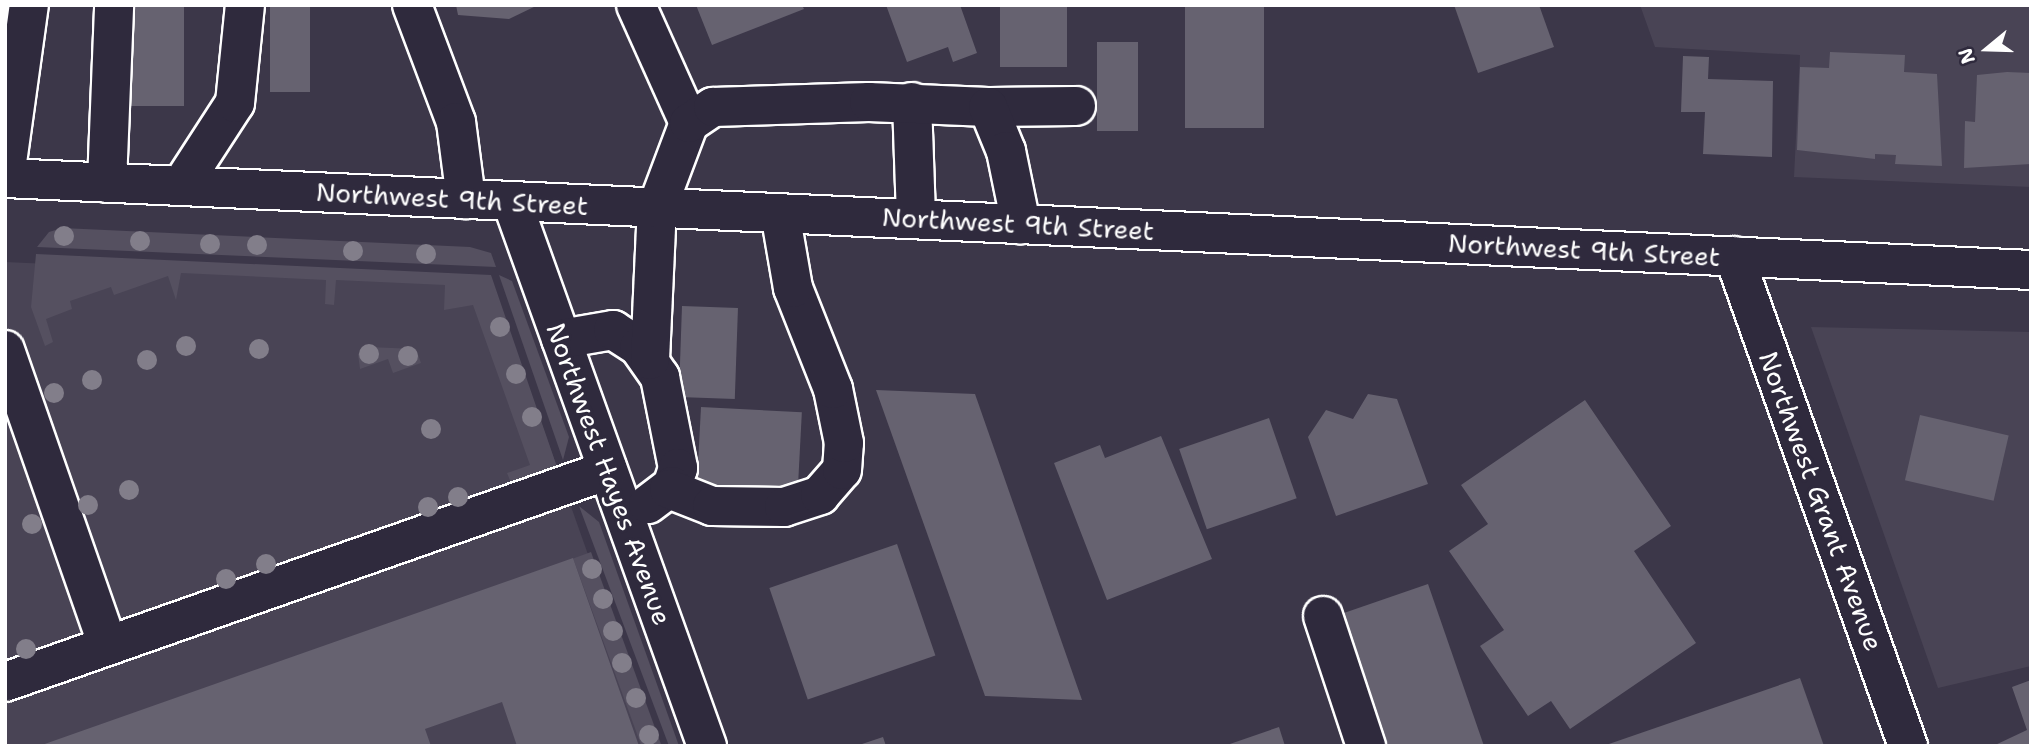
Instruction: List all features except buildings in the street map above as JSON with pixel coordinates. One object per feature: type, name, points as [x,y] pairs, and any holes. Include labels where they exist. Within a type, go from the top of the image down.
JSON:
[{"type":"main road","points":[[5,178],[13,84],[29,5]]},
{"type":"main road","points":[[107,183],[114,5]]},
{"type":"main road","points":[[181,186],[235,103],[244,5]]},
{"type":"main road","points":[[412,5],[456,122],[466,199]]},
{"type":"main road","points":[[636,5],[689,123]]},
{"type":"main road","points":[[624,515],[669,489],[678,468],[677,444],[650,360],[657,208],[689,123],[713,107],[740,102],[1076,106]]},
{"type":"main road","points":[[912,102],[916,219]]},
{"type":"main road","points":[[988,107],[1006,151],[1021,224]]},
{"type":"main road","name":"Northwest 9th Street","points":[[5,178],[2031,270]]},
{"type":"main road","name":"Northwest Hayes Avenue","points":[[512,202],[707,746]]},
{"type":"main road","points":[[669,489],[712,506],[784,508],[820,495],[842,470],[844,443],[833,389],[793,288],[780,214]]},
{"type":"main road","name":"Northwest Grant Avenue","points":[[1734,257],[1907,746]]},
{"type":"main road","points":[[561,339],[613,330],[650,360]]},
{"type":"main road","points":[[5,350],[108,646]]},
{"type":"main road","points":[[5,682],[608,470]]},
{"type":"main road","points":[[1323,616],[1367,746]]},
{"type":"shaded area","points":[[1640,5],[2031,5],[2031,187],[1794,177],[1800,55],[1655,47]]},
{"type":"shaded area","points":[[62,228],[470,247],[491,253],[496,267],[37,247],[49,232]]},
{"type":"shaded area","points":[[36,254],[491,275],[557,467],[511,483],[507,473],[530,465],[473,305],[444,310],[445,285],[336,280],[334,305],[325,304],[326,280],[181,273],[176,300],[168,276],[114,295],[111,287],[70,301],[72,309],[46,319],[53,342],[45,346],[31,307]]},
{"type":"shaded area","points":[[5,262],[492,284],[656,746],[5,746]]},
{"type":"shaded area","points":[[499,275],[512,281],[569,437],[563,460]]},
{"type":"shaded area","points":[[1811,327],[2031,332],[2031,666],[1938,688]]},
{"type":"shaded area","points":[[368,347],[416,349],[421,363],[393,373],[388,359],[360,369],[358,354]]},
{"type":"shaded area","points":[[579,506],[599,522],[679,746],[669,746]]},
{"type":"shaded area","points":[[591,552],[661,746],[641,746],[573,558]]}]
